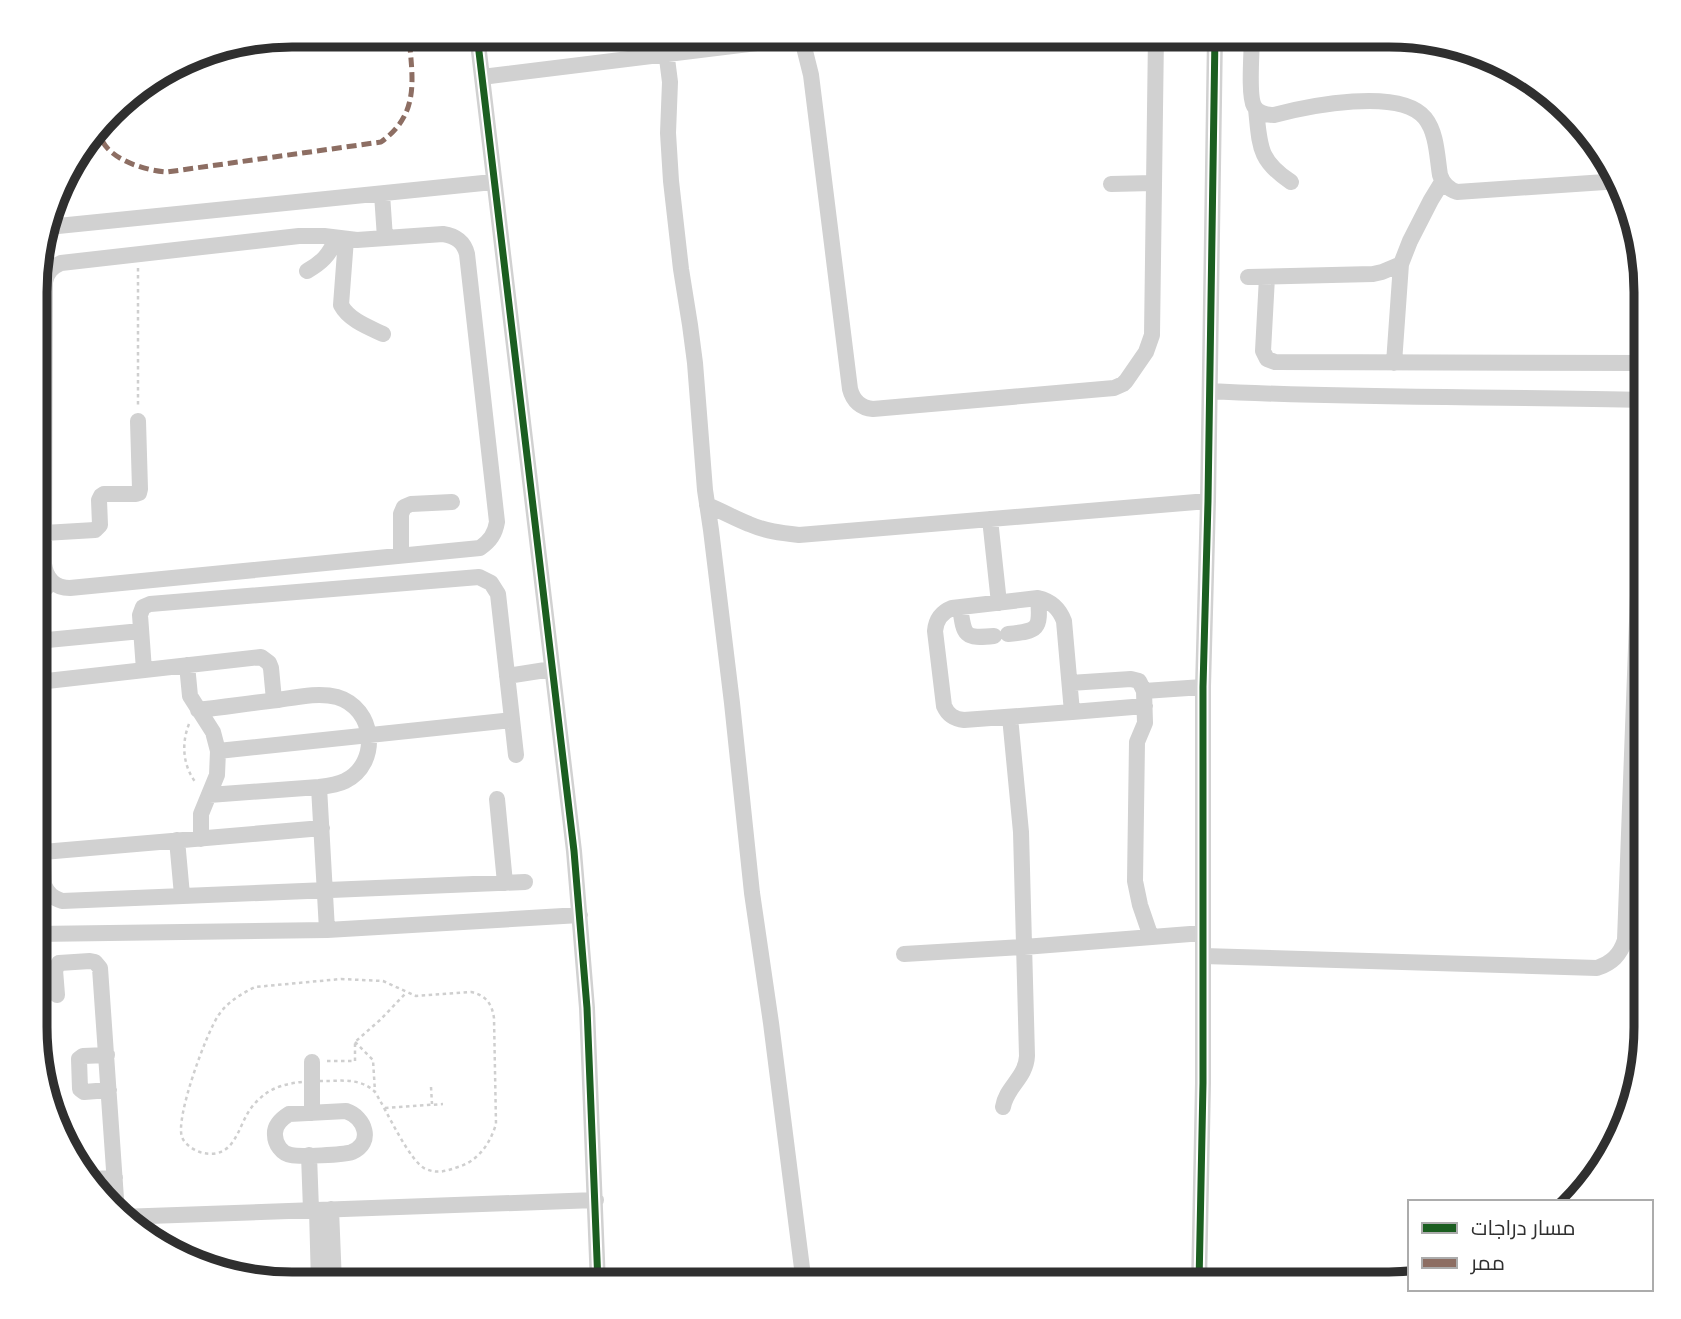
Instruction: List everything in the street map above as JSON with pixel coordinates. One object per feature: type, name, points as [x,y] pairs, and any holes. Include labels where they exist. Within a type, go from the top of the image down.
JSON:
[{"type":"street","points":[[479,48],[580,915],[587,1008],[598,1271]]},
{"type":"street","points":[[666,48],[670,82],[668,111],[671,181],[693,350],[700,449],[732,703],[752,892],[802,1271]]},
{"type":"street","points":[[482,77],[712,48]]},
{"type":"street","points":[[804,48],[811,75],[850,389],[854,399],[862,407],[873,409],[1114,388],[1123,384],[1146,352],[1152,335],[1156,48]]},
{"type":"street","points":[[1199,1272],[1203,1070],[1203,687],[1214,48]]},
{"type":"street","points":[[1252,48],[1252,97],[1260,147],[1271,167],[1290,182]]},
{"type":"street","points":[[1256,109],[1274,115],[1319,105],[1363,102],[1410,107],[1422,114],[1430,127],[1442,182],[1457,192],[1607,182]]},
{"type":"street","points":[[1394,363],[1401,264],[1410,241],[1442,182]]},
{"type":"street","points":[[57,226],[493,183]]},
{"type":"street","points":[[1111,184],[1153,183]]},
{"type":"street","points":[[382,194],[385,239]]},
{"type":"street","points":[[47,577],[57,586],[70,588],[480,548],[491,538],[497,522],[466,250],[457,238],[448,235],[385,239],[299,236],[61,263],[48,273]]},
{"type":"street","points":[[306,271],[324,259],[341,239]]},
{"type":"street","points":[[341,239],[343,310],[383,334]]},
{"type":"street","points":[[1248,277],[1373,274],[1401,264]]},
{"type":"street","points":[[1267,277],[1263,351],[1267,359],[1275,362],[1634,363]]},
{"type":"street","points":[[1210,391],[1330,396],[1634,400]]},
{"type":"street","points":[[47,533],[95,530],[100,525],[101,496],[139,493],[138,421]]},
{"type":"street","points":[[707,505],[758,528],[799,535],[1208,501]]},
{"type":"street","points":[[401,555],[401,514],[404,507],[411,503],[452,502]]},
{"type":"street","points":[[990,519],[999,603]]},
{"type":"street","points":[[144,670],[141,611],[150,604],[479,577],[491,583],[498,594],[516,754]]},
{"type":"street","points":[[47,586],[51,582]]},
{"type":"street","points":[[1072,712],[1064,621],[1054,605],[1038,598],[960,607],[942,614],[936,625],[944,706],[949,715],[959,720],[1072,712],[1203,687]]},
{"type":"street","points":[[960,607],[962,628],[968,635],[977,638],[1028,632],[1037,626],[1040,616],[1038,598]]},
{"type":"street","points":[[47,640],[141,631]]},
{"type":"street","points":[[48,681],[261,657],[271,668],[274,700]]},
{"type":"street","points":[[187,665],[194,715],[213,732],[218,751],[217,775],[204,791],[201,839]]},
{"type":"street","points":[[507,676],[552,669]]},
{"type":"street","points":[[1070,683],[1131,679],[1142,684],[1145,723],[1137,742],[1134,869],[1137,893],[1151,937]]},
{"type":"street","points":[[194,715],[274,700],[324,695],[337,697],[359,711],[370,735],[365,761],[347,780],[334,785],[319,788],[204,791]]},
{"type":"street","points":[[1203,956],[1597,968],[1612,962],[1618,956],[1625,940],[1633,716]]},
{"type":"street","points":[[1003,1107],[1007,1094],[1021,1077],[1026,1063],[1020,832],[1010,717]]},
{"type":"street","points":[[218,751],[512,720]]},
{"type":"street","points":[[319,788],[327,930]]},
{"type":"street","points":[[497,799],[505,883]]},
{"type":"street","points":[[48,852],[321,828]]},
{"type":"street","points":[[177,841],[182,895]]},
{"type":"street","points":[[48,892],[62,901],[525,882]]},
{"type":"street","points":[[48,934],[327,930],[580,915]]},
{"type":"street","points":[[904,954],[1203,933]]},
{"type":"street","points":[[57,995],[55,970],[60,963],[90,961],[98,965],[102,972],[116,1196]]},
{"type":"street","points":[[107,1055],[83,1056],[79,1059],[80,1089],[84,1092],[109,1090]]},
{"type":"street","points":[[312,1062],[312,1113]]},
{"type":"street","points":[[346,1111],[353,1113],[363,1123],[365,1130],[361,1144],[350,1153],[309,1155],[292,1156],[276,1143],[275,1129],[289,1114],[346,1111]]},
{"type":"street","points":[[309,1155],[332,1271]]},
{"type":"street","points":[[101,1179],[115,1178]]},
{"type":"street","points":[[138,1216],[596,1200]]},
{"type":"street","points":[[319,1271],[320,1210]]},
{"type":"path","points":[[137,254],[138,421]]},
{"type":"path","points":[[194,715],[184,743],[184,755],[192,778],[204,791]]},
{"type":"path","points":[[341,979],[383,981],[421,996],[471,992],[482,996],[490,1004],[494,1018],[496,1124],[490,1140],[473,1160],[465,1165],[447,1171],[426,1170],[415,1161],[375,1092],[368,1086],[354,1081],[312,1082],[284,1085],[261,1097],[249,1111],[233,1143],[221,1151],[197,1151],[182,1137],[181,1127],[187,1095],[213,1025],[225,1007],[244,992],[256,987],[341,979]]},
{"type":"path","points":[[312,1062],[355,1060],[355,1042],[407,992]]},
{"type":"path","points":[[355,1042],[373,1060],[375,1092]]},
{"type":"path","points":[[431,1087],[432,1104]]},
{"type":"path","points":[[385,1108],[443,1104]]},
{"type":"marked path","points":[[102,139],[112,152],[130,163],[167,172],[381,142],[394,131],[408,107],[412,80],[410,48]]},
{"type":"cycle path","points":[[479,48],[574,851],[587,1008],[597,1271]]},
{"type":"cycle path","points":[[1199,1272],[1203,1083],[1203,687],[1215,48]]}]
